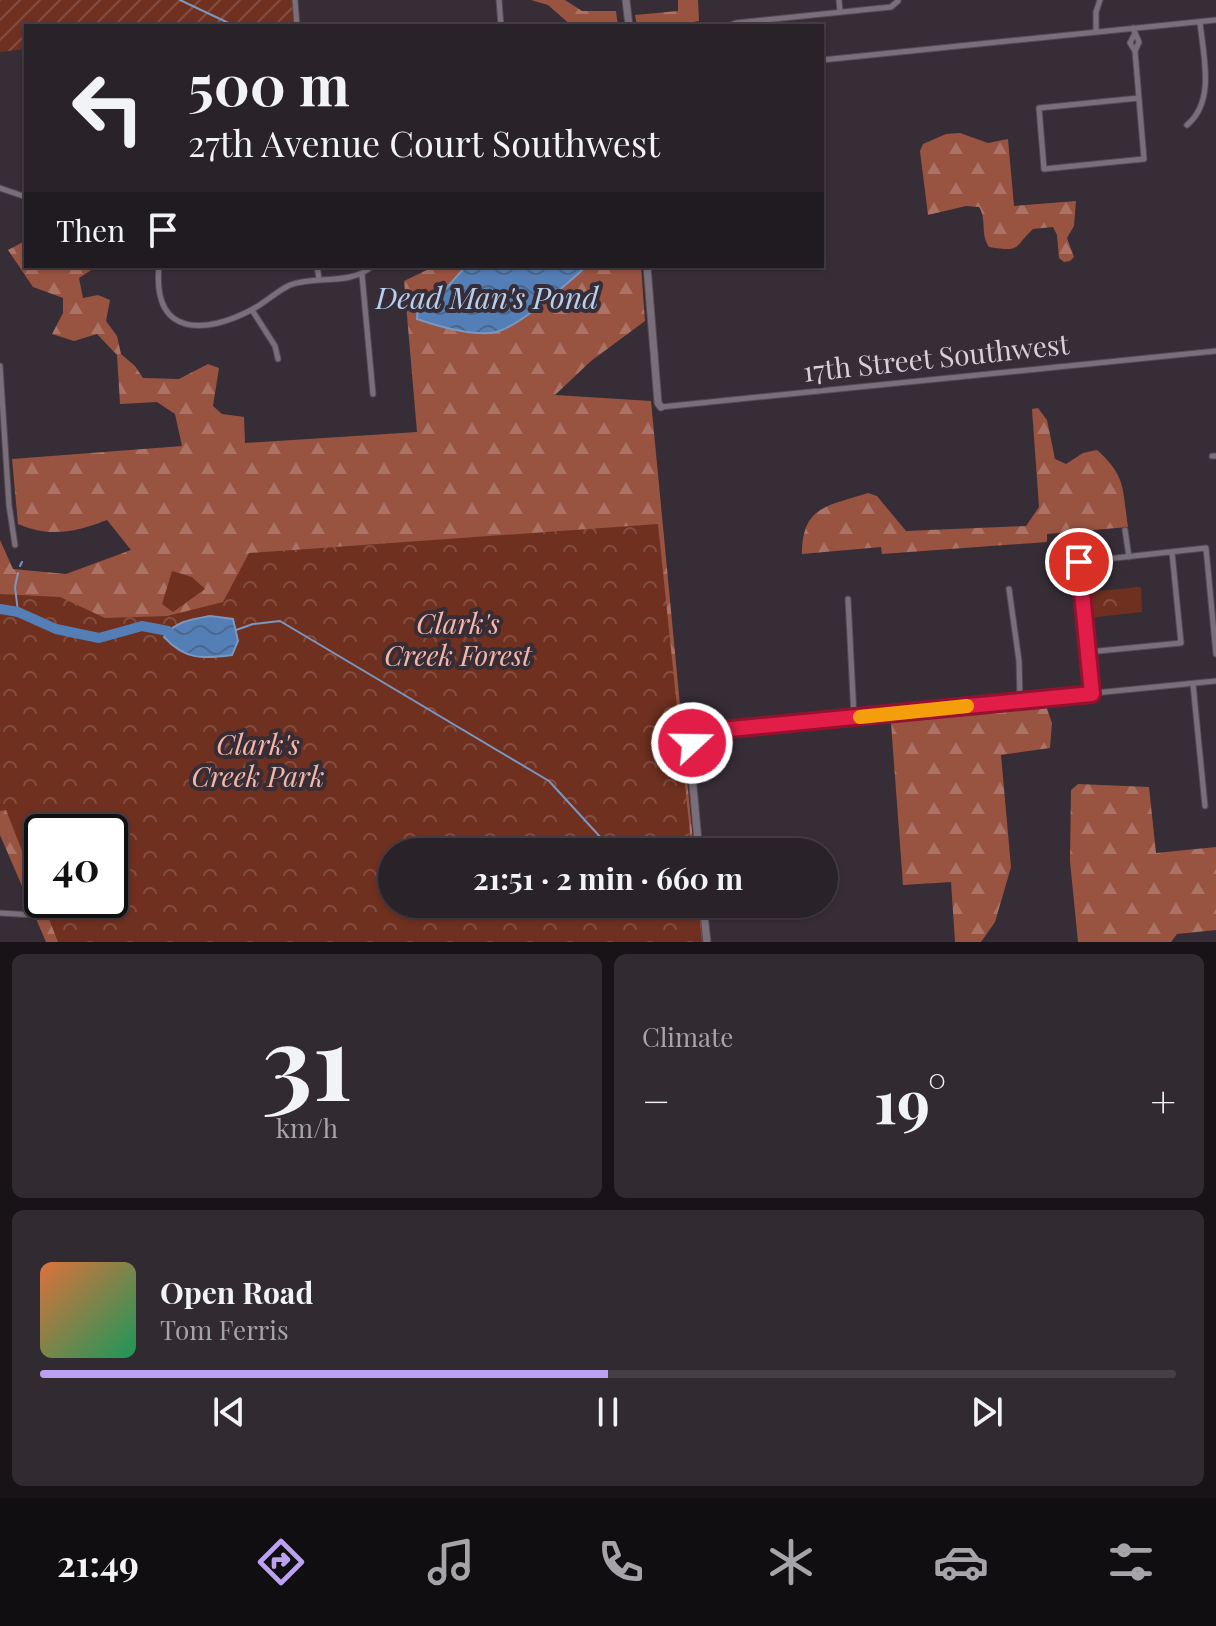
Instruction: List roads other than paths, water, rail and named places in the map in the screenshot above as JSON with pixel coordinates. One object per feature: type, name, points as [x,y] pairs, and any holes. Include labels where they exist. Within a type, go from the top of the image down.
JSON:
[{"type":"street","points":[[295,0],[297,24]]},
{"type":"street","points":[[499,0],[501,24]]},
{"type":"street","points":[[626,0],[629,24]]},
{"type":"street","points":[[839,0],[840,12]]},
{"type":"street","points":[[1096,31],[1096,12],[1100,0]]},
{"type":"street","points":[[733,24],[891,7],[898,1]]},
{"type":"street","points":[[824,60],[1096,31],[1134,31],[1216,20]]},
{"type":"street","points":[[1187,125],[1200,111],[1206,95],[1200,22]]},
{"type":"street","points":[[1134,31],[1130,43],[1135,51],[1139,98],[1144,159],[1044,169],[1039,108],[1139,98]]},
{"type":"street","points":[[0,188],[24,196]]},
{"type":"street","points":[[159,268],[160,300],[166,314],[182,323],[208,324],[230,320],[252,310],[289,286],[319,279],[362,275],[370,268]]},
{"type":"street","points":[[317,268],[319,279]]},
{"type":"street","points":[[647,268],[658,403],[661,407]]},
{"type":"street","points":[[362,275],[373,394]]},
{"type":"street","points":[[252,310],[275,346],[278,359]]},
{"type":"street","name":"17th Street Southwest","points":[[661,407],[1216,351]]},
{"type":"street","points":[[0,366],[9,505],[15,545]]},
{"type":"street","points":[[1125,530],[1129,557]]},
{"type":"street","points":[[1092,694],[1079,562],[1206,548],[1216,654]]},
{"type":"street","points":[[1088,652],[1181,643],[1172,552]]},
{"type":"street","points":[[1009,589],[1019,661],[1020,701]]},
{"type":"street","points":[[848,599],[854,717]]},
{"type":"street","points":[[698,838],[690,753],[696,738],[710,731],[1216,681]]},
{"type":"street","points":[[1193,683],[1205,806]]},
{"type":"street","points":[[0,913],[24,914]]},
{"type":"street","points":[[704,918],[707,942]]},
{"type":"water","name":"Dead Man's Pond","points":[[464,268],[585,268],[531,313],[496,332],[467,332],[417,319],[418,301],[443,292]]},
{"type":"water","points":[[210,616],[233,619],[238,641],[232,655],[212,657],[187,654],[164,637],[179,624]]},
{"type":"waterway","points":[[180,0],[231,24]]},
{"type":"waterway","points":[[20,566],[22,562]]},
{"type":"waterway","points":[[18,573],[15,587],[18,612]]},
{"type":"waterway","points":[[0,609],[18,612],[56,629],[99,638],[142,626],[168,631]]},
{"type":"waterway","points":[[236,630],[253,624],[280,621],[549,781],[601,838]]},
{"type":"park label","name":"Clark's Creek Forest","points":[[458,640]]},
{"type":"park label","name":"Clark's Creek Park","points":[[258,761]]}]
